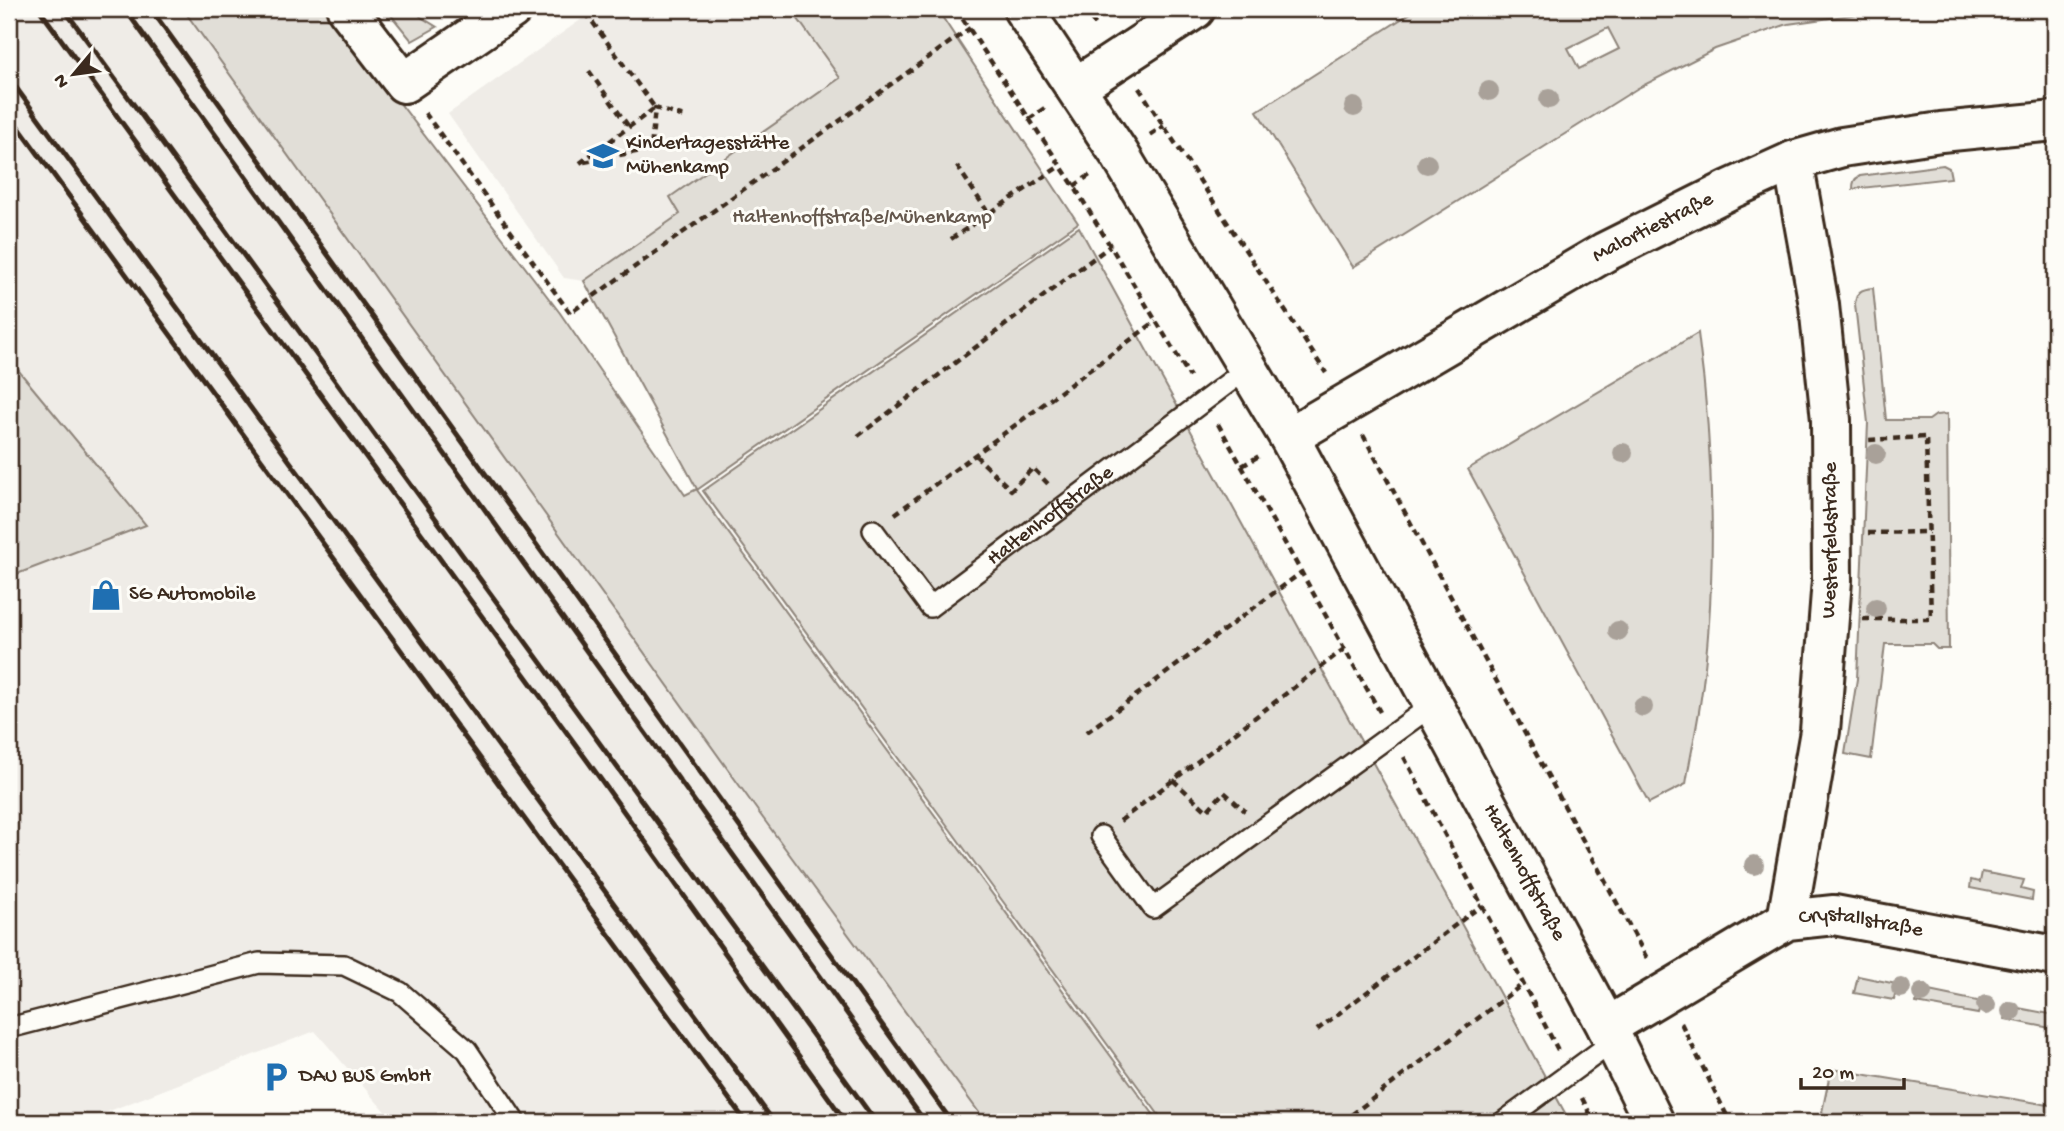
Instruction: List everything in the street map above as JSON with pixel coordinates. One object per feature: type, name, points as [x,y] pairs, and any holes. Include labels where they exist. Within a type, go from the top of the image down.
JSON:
[{"type":"street","points":[[346,9],[404,83],[512,9]]},
{"type":"street","name":"Haltenhoffstraße","points":[[1023,9],[1120,155],[1290,437],[1610,1034],[1654,1122]]},
{"type":"street","points":[[1076,87],[1195,9]]},
{"type":"street","name":"Malortiestraße","points":[[1290,437],[1605,252],[1793,161],[1842,147],[1879,141],[2055,121]]},
{"type":"street","name":"Westerfeldstraße","points":[[1787,920],[1820,731],[1832,580],[1831,442],[1819,305],[1793,161]]},
{"type":"street","name":"Crystallstraße","points":[[1610,1034],[1665,992],[1787,920],[1835,915],[2055,956]]},
{"type":"lane","name":"Haltenhoffstraße","points":[[873,530],[930,607],[1248,368]]},
{"type":"lane","points":[[1101,836],[1153,908],[1434,704]]},
{"type":"lane","points":[[9,1028],[259,963],[344,965],[400,992],[467,1050],[515,1122]]},
{"type":"lane","points":[[1503,1122],[1570,1073],[1610,1034]]},
{"type":"path","points":[[583,9],[655,108],[688,118]]},
{"type":"path","points":[[956,9],[1060,166],[1205,401],[1392,734],[1594,1122]]},
{"type":"path","points":[[1084,9],[1346,404],[1665,992],[1730,1122]]},
{"type":"path","points":[[404,83],[570,313],[970,28]]},
{"type":"path","points":[[589,71],[629,127]]},
{"type":"path","points":[[655,108],[651,149],[580,163],[629,127],[655,108]]},
{"type":"path","points":[[957,166],[989,214]]},
{"type":"path","points":[[951,239],[1060,166]]},
{"type":"path","points":[[858,436],[1110,246]]},
{"type":"path","points":[[873,530],[1156,321]]},
{"type":"path","points":[[1829,619],[1931,619],[1926,437],[1831,442]]},
{"type":"path","points":[[975,455],[1011,490],[1033,468],[1068,503]]},
{"type":"path","points":[[1832,534],[1929,532]]},
{"type":"path","points":[[1087,732],[1301,572]]},
{"type":"path","points":[[1101,836],[1344,649]]},
{"type":"path","points":[[1174,780],[1207,811],[1224,792],[1264,828]]},
{"type":"path","points":[[1317,1030],[1482,905]]},
{"type":"path","points":[[1342,1122],[1523,984]]},
{"type":"shaded area","points":[[9,9],[183,9],[757,810],[986,1122],[394,1122],[315,1031],[81,1122],[9,1122],[9,577],[145,524],[9,359]]},
{"type":"shaded area","name":"Kindertagesstätte Mühenkamp","points":[[596,9],[812,9],[798,19],[840,77],[670,197],[681,214],[584,281],[564,278],[448,114]]},
{"type":"green space","name":"Haltenhoffstraße/Mühenkamp","points":[[183,9],[328,9],[560,313],[685,495],[697,489],[584,281],[680,214],[670,197],[840,78],[798,19],[812,9],[937,9],[1078,223],[697,490],[1159,1122],[986,1122],[757,810]]},
{"type":"green space","points":[[386,9],[415,9],[421,17],[437,27],[412,41]]},
{"type":"green space","points":[[1417,9],[1894,9],[1788,24],[1715,49],[1638,88],[1353,267],[1257,111]],"holes":[[[1608,28],[1619,49],[1579,69],[1568,48]]]},
{"type":"green space","points":[[1943,165],[1949,168],[1951,178],[1853,189],[1854,181],[1860,176]]},
{"type":"green space","points":[[1079,227],[1570,1122],[1164,1122],[703,491]]},
{"type":"green space","points":[[1873,288],[1886,420],[1929,420],[1936,415],[1947,414],[1949,649],[1937,649],[1932,644],[1885,644],[1871,759],[1845,754],[1857,679],[1868,423],[1855,304],[1860,292]]},
{"type":"green space","points":[[1698,333],[1708,424],[1712,519],[1706,660],[1686,784],[1649,803],[1468,469]]},
{"type":"green space","points":[[9,359],[146,525],[9,577]]},
{"type":"green space","points":[[1982,872],[2024,880],[2021,889],[2033,892],[2032,900],[1970,888],[1971,880],[1980,882]]},
{"type":"green space","points":[[1858,976],[1906,986],[1905,992],[1896,990],[1894,1000],[1854,993]]},
{"type":"green space","points":[[1919,989],[1992,1004],[1991,1009],[1980,1007],[1978,1014],[1916,1003]]},
{"type":"green space","points":[[2008,1006],[2055,1015],[2055,1029],[2005,1019]]},
{"type":"green space","points":[[1831,1069],[2055,1106],[2055,1122],[1835,1122],[1822,1112]]},
{"type":"railway","points":[[39,9],[589,763],[846,1122]]},
{"type":"railway","points":[[64,9],[876,1122]]},
{"type":"railway","points":[[125,9],[925,1122]]},
{"type":"railway","points":[[151,9],[952,1122]]},
{"type":"railway","points":[[9,78],[774,1122]]},
{"type":"railway","points":[[9,114],[746,1122]]},
{"type":"place","name":"Kindertagesstätte Mühenkamp","points":[[603,156]]},
{"type":"place","name":"SG Automobile","points":[[106,595]]},
{"type":"place","name":"DAU BUS GmbH","points":[[276,1077]]}]
